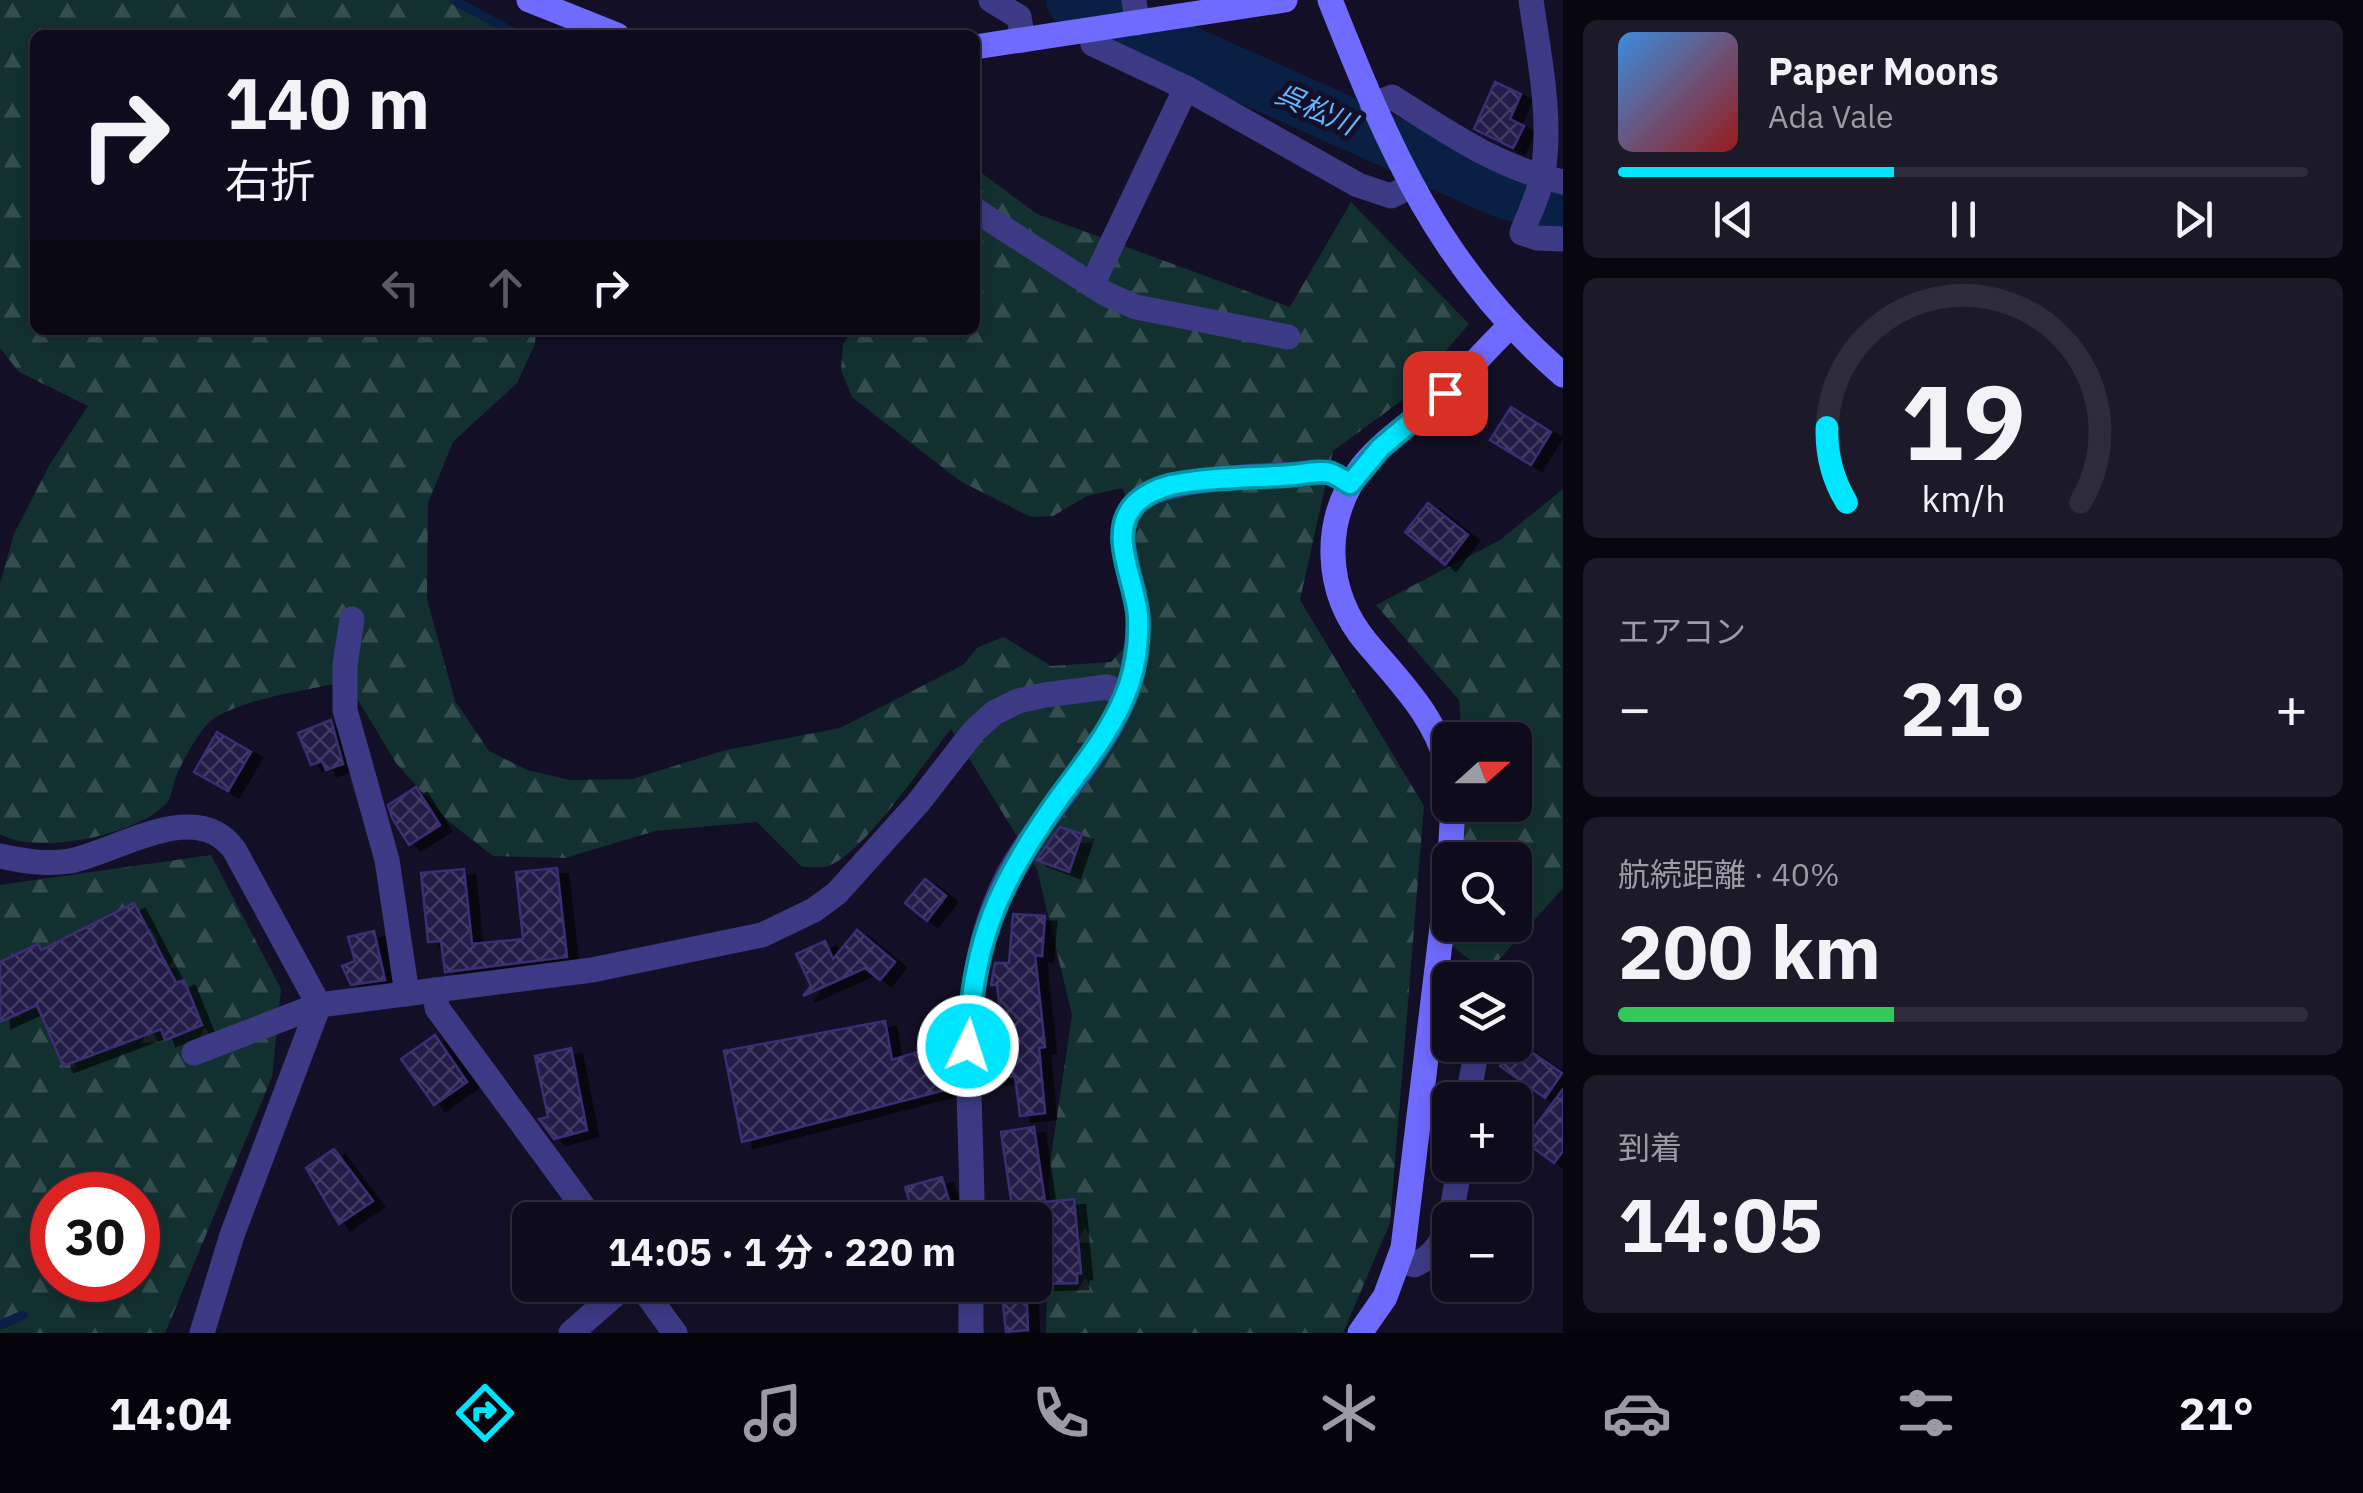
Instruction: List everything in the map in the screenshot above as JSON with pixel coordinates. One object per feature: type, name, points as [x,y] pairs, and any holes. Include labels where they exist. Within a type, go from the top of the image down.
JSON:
[{"type":"street","points":[[529,0],[604,30]]},
{"type":"street","points":[[992,0],[1020,17],[1024,40]]},
{"type":"street","points":[[980,46],[1087,32],[1135,9],[1165,18],[1285,0]]},
{"type":"street","points":[[1330,0],[1372,105],[1409,183],[1444,240],[1512,325],[1563,374]]},
{"type":"street","points":[[1531,0],[1544,96],[1548,182],[1522,233],[1563,239]]},
{"type":"street","points":[[1087,32],[1093,44],[1186,88],[1358,184],[1392,196],[1409,183]]},
{"type":"street","points":[[1092,285],[1186,88]]},
{"type":"street","points":[[1372,105],[1392,97],[1466,146],[1548,182]]},
{"type":"street","points":[[980,213],[1092,285],[1136,307],[1288,336]]},
{"type":"street","points":[[1432,727],[1419,703],[1364,640],[1341,599],[1332,552],[1334,528],[1350,484],[1372,456],[1445,393],[1512,325]]},
{"type":"street","points":[[972,1202],[968,1046],[974,977],[982,943],[1007,878],[1099,742],[1125,695],[1137,651],[1138,618],[1122,536],[1126,518],[1135,503],[1150,492],[1186,483],[1330,472],[1350,484]]},
{"type":"street","points":[[352,619],[345,665],[345,710],[387,860],[407,994]]},
{"type":"street","points":[[194,1053],[319,1005],[640,962],[762,934],[789,924],[826,902],[858,872],[974,731],[994,713],[1018,701],[1044,695],[1107,687],[1125,695]]},
{"type":"street","points":[[0,856],[66,862],[177,825],[218,833],[236,850],[319,1005],[232,1235],[202,1333]]},
{"type":"street","points":[[1360,1333],[1384,1297],[1399,1260],[1407,1222],[1440,942]]},
{"type":"street","points":[[435,990],[437,1008],[579,1202]]},
{"type":"street","points":[[1399,1260],[1414,1265],[1432,1254]]},
{"type":"street","points":[[571,1333],[607,1302]]},
{"type":"street","points":[[652,1302],[675,1333]]},
{"type":"street","points":[[971,1302],[971,1333]]},
{"type":"green space","points":[[0,0],[459,0],[519,30],[30,30],[30,335],[536,335],[517,383],[453,442],[428,503],[427,599],[455,701],[489,751],[527,770],[570,780],[632,779],[726,750],[840,728],[963,665],[978,647],[1004,637],[1051,666],[1111,662],[1141,630],[1134,564],[1136,523],[1122,488],[1087,496],[1053,516],[1031,517],[960,481],[852,397],[841,370],[843,344],[849,335],[980,335],[980,172],[1037,214],[1290,307],[1351,202],[1469,324],[1405,398],[1333,451],[1300,600],[1424,806],[1390,1223],[1343,1333],[1046,1333],[1047,1302],[1052,1302],[1050,1163],[1072,1015],[1037,869],[951,729],[875,827],[840,860],[825,867],[802,867],[757,822],[655,831],[565,858],[493,856],[447,820],[396,763],[355,695],[338,683],[257,701],[213,719],[187,754],[166,804],[133,825],[61,842],[37,843],[0,834],[0,583],[14,534],[50,464],[88,406],[19,372],[0,348]]},
{"type":"green space","points":[[1563,489],[1563,888],[1532,923],[1532,842],[1462,842],[1463,822],[1532,822],[1532,722],[1461,722],[1459,700],[1376,605],[1500,540]]},
{"type":"green space","points":[[211,855],[281,989],[272,1077],[165,1333],[0,1333],[0,885]]},
{"type":"green space","points":[[1447,942],[1515,942],[1497,962],[1473,962]]},
{"type":"building","points":[[1495,82],[1521,94],[1510,119],[1524,126],[1513,148],[1474,129]]},
{"type":"building","points":[[1511,407],[1551,432],[1531,465],[1490,440]]},
{"type":"building","points":[[1428,503],[1468,535],[1445,565],[1405,532]]},
{"type":"building","points":[[331,720],[343,764],[326,770],[322,761],[311,765],[298,733]]},
{"type":"building","points":[[217,732],[251,752],[228,791],[194,772]]},
{"type":"building","points":[[416,787],[440,825],[409,845],[388,805]]},
{"type":"building","points":[[1060,827],[1082,834],[1069,872],[1036,860]]},
{"type":"building","points":[[557,868],[567,957],[445,972],[441,941],[428,942],[421,873],[464,869],[472,944],[523,939],[516,872]]},
{"type":"building","points":[[925,879],[946,896],[927,921],[905,903]]},
{"type":"building","points":[[134,903],[176,983],[184,980],[202,1025],[165,1040],[161,1029],[63,1066],[37,1005],[0,1022],[0,962],[38,944],[41,950]]},
{"type":"building","points":[[1013,914],[1045,916],[1042,956],[1035,955],[1045,1047],[1039,1048],[1045,1113],[1020,1116],[1015,1076],[985,1079],[985,1057],[1005,1055],[997,985],[991,985],[995,963],[1009,963]]},
{"type":"building","points":[[857,930],[895,962],[880,980],[865,968],[803,996],[811,986],[796,954],[825,941],[833,959]]},
{"type":"building","points":[[374,931],[385,980],[351,985],[342,966],[355,961],[348,937]]},
{"type":"building","points":[[885,1021],[892,1060],[953,1041],[953,1088],[742,1142],[724,1051]]},
{"type":"building","points":[[435,1035],[467,1082],[434,1105],[401,1059]]},
{"type":"building","points":[[571,1048],[587,1130],[554,1139],[539,1119],[548,1117],[535,1056]]},
{"type":"building","points":[[1532,1052],[1562,1073],[1545,1098],[1532,1089],[1532,1082],[1522,1082],[1500,1066],[1503,1062],[1532,1062]]},
{"type":"building","points":[[1563,1089],[1563,1151],[1554,1163],[1532,1147],[1532,1130]]},
{"type":"building","points":[[1034,1127],[1045,1202],[1011,1202],[1001,1132]]},
{"type":"building","points":[[334,1149],[373,1201],[339,1224],[306,1168]]},
{"type":"building","points":[[942,1177],[949,1202],[910,1202],[905,1187]]},
{"type":"building","points":[[1074,1199],[1081,1273],[1077,1273],[1077,1283],[1052,1284],[1052,1202],[1045,1202]]},
{"type":"building","points":[[1003,1302],[1027,1302],[1028,1330],[1006,1332]]},
{"type":"waterway","points":[[454,0],[509,30]]},
{"type":"waterway","name":"呉松川","points":[[1072,0],[1500,191],[1563,210]]},
{"type":"waterway","points":[[0,1325],[23,1315]]},
{"type":"route","points":[[968,1046],[974,977],[982,943],[1007,878],[1117,714],[1129,684],[1137,651],[1138,618],[1122,536],[1135,503],[1150,492],[1186,483],[1330,472],[1350,484],[1380,448],[1445,393]]}]
